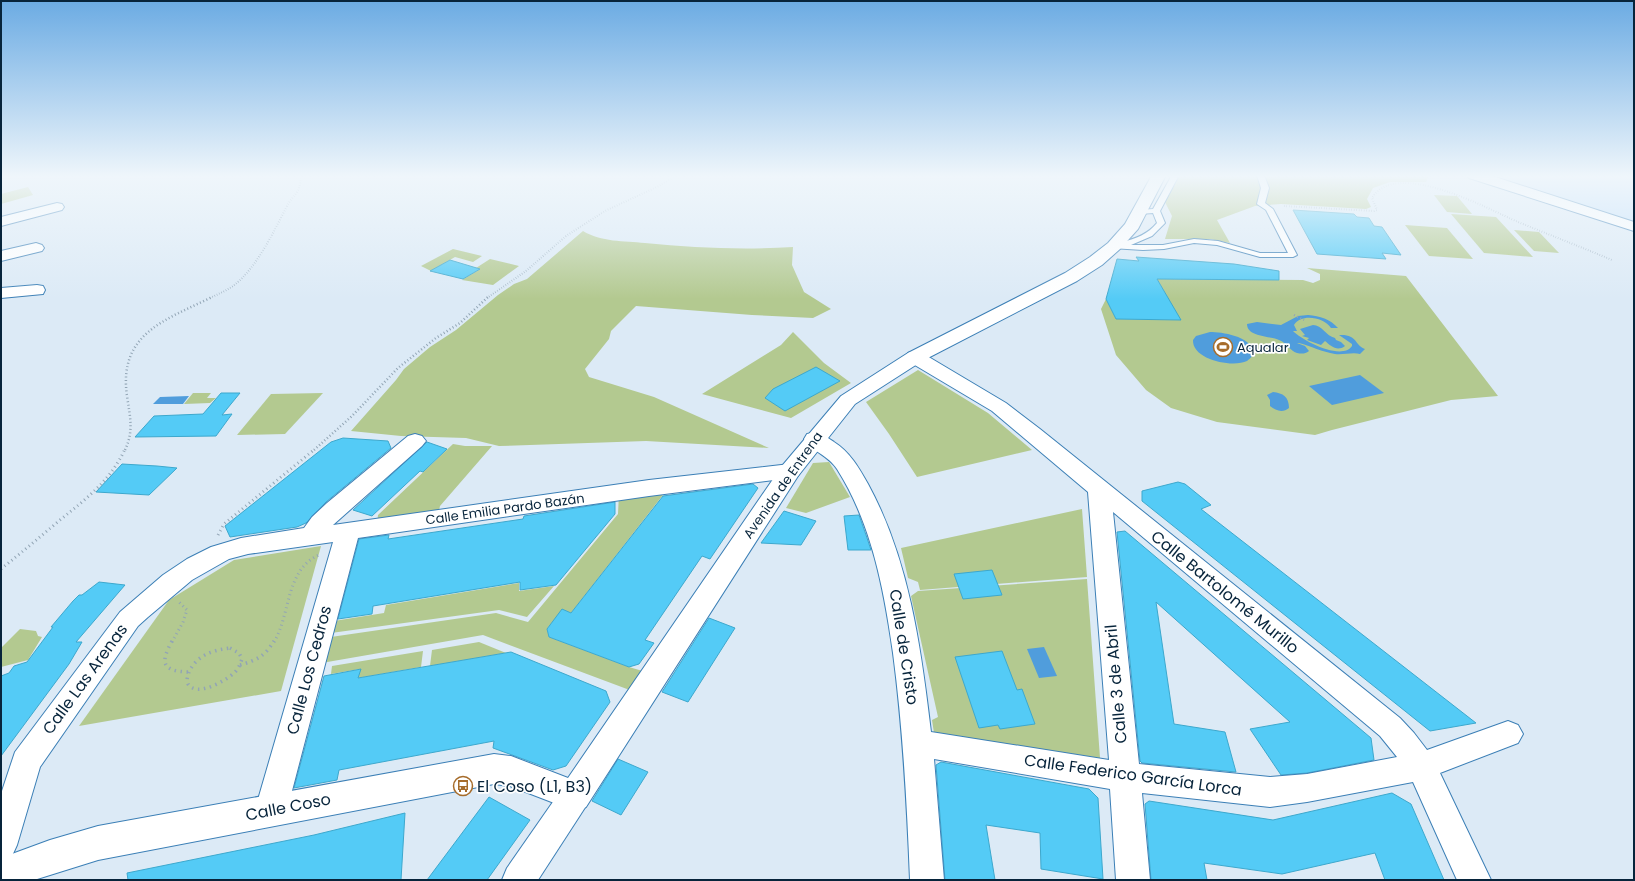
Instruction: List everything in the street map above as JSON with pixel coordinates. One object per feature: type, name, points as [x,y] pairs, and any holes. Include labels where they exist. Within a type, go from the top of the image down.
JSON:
[{"type":"main road","name":"Avenida de Entrena","points":[[575,796],[790,471],[814,439],[848,400],[915,357],[1070,277],[1096,261],[1114,246],[1143,216]]},
{"type":"main road","name":"Calle Coso","points":[[1,875],[50,857],[98,843],[494,769],[511,771],[575,796]]},
{"type":"street","points":[[1,222],[23,216]]},
{"type":"street","points":[[1598,216],[1634,228]]},
{"type":"street","points":[[1,256],[36,248]]},
{"type":"street","points":[[1,293],[36,290]]},
{"type":"street","name":"Calle Bartolomé Murillo","points":[[915,357],[999,407],[1390,727],[1404,742],[1420,766],[1474,880]]},
{"type":"street","name":"Calle de Cristo","points":[[814,439],[827,446],[839,456],[848,468],[874,517],[893,575],[912,690],[918,743],[927,880]]},
{"type":"street","points":[[316,545],[320,523],[415,441]]},
{"type":"street","name":"Calle Emilia Pardo Bazán","points":[[221,553],[234,548],[316,545],[348,531],[649,488],[790,471]]},
{"type":"street","name":"Calle 3 de Abril","points":[[1099,489],[1133,880]]},
{"type":"street","name":"Calle Los Cedros","points":[[270,810],[348,531]]},
{"type":"street","name":"Calle Las Arenas","points":[[1,845],[26,762],[129,619],[146,602],[169,585],[204,561],[221,553]]},
{"type":"street","name":"Calle Federico García Lorca","points":[[918,743],[1125,777],[1270,792],[1307,788],[1420,766],[1508,734]]},
{"type":"street","name":"Avenida de Entrena","points":[[519,880],[575,796]]},
{"type":"lane","points":[[1114,246],[1142,248],[1164,247],[1194,241],[1218,243],[1260,255],[1293,255],[1273,216]]},
{"type":"path","points":[[1,569],[93,493],[108,478],[120,461],[128,444],[132,428],[125,379],[132,352],[141,338],[163,321],[232,287],[247,273],[278,226],[282,216]]},
{"type":"path","points":[[221,553],[215,538],[224,524],[310,454],[352,416],[398,368],[436,338],[460,323],[490,295],[526,271],[566,236],[597,216]]},
{"type":"path","points":[[1506,216],[1612,260]]},
{"type":"path","points":[[1294,315],[1304,320]]},
{"type":"path","points":[[240,665],[252,663],[274,643],[297,577],[316,545]]},
{"type":"path","points":[[174,601],[179,602],[187,610],[183,623],[163,658],[164,664],[168,669],[174,672],[188,672]]},
{"type":"path","points":[[222,648],[236,650],[240,654],[240,665],[229,678],[211,688],[194,688],[189,684],[187,679],[188,672],[198,660],[205,654],[222,648]]},
{"type":"shaded area","points":[[1614,216],[1634,216],[1634,223]]},
{"type":"green space","points":[[1172,216],[1228,216],[1217,220],[1230,243],[1210,239],[1165,239]]},
{"type":"green space","points":[[1453,216],[1496,217],[1533,257],[1484,253]]},
{"type":"green space","points":[[1405,225],[1447,228],[1473,259],[1429,256]]},
{"type":"green space","points":[[1514,230],[1539,232],[1559,253],[1534,251]]},
{"type":"green space","points":[[583,231],[590,235],[605,239],[682,246],[719,248],[793,247],[792,265],[804,292],[831,309],[813,318],[636,306],[611,331],[609,339],[585,369],[589,377],[654,397],[769,448],[646,441],[499,446],[466,438],[401,436],[351,431],[404,369],[430,347],[456,330],[498,295],[514,284],[527,279]]},
{"type":"green space","points":[[453,249],[482,256],[473,262],[455,257],[431,271],[421,266]]},
{"type":"green space","points":[[490,259],[519,266],[493,285],[462,280],[480,269],[476,268]]},
{"type":"green space","name":"Aqualar","points":[[1307,268],[1406,276],[1498,396],[1451,400],[1315,435],[1217,422],[1171,408],[1146,390],[1116,355],[1101,309],[1106,299],[1116,319],[1180,320],[1157,279],[1303,280],[1313,283],[1320,280],[1320,274]]},
{"type":"green space","points":[[793,332],[824,363],[851,383],[791,418],[702,394],[781,345]]},
{"type":"green space","points":[[918,370],[988,413],[1032,450],[917,477],[866,402]]},
{"type":"green space","points":[[193,393],[211,393],[207,398],[216,398],[210,403],[184,404]]},
{"type":"green space","points":[[323,393],[285,434],[237,435],[271,394]]},
{"type":"green space","points":[[453,444],[465,446],[492,446],[440,506],[438,515],[377,524],[378,515]]},
{"type":"green space","points":[[829,462],[850,497],[806,513],[786,508],[813,463]]},
{"type":"green space","points":[[670,486],[571,613],[562,610],[547,629],[549,637],[629,667],[656,675],[643,695],[483,635],[310,665],[317,639],[496,613],[528,622],[618,514],[619,493]]},
{"type":"green space","points":[[1082,509],[1087,577],[920,590],[918,582],[908,578],[901,548]]},
{"type":"green space","points":[[321,546],[281,691],[79,726],[169,600],[234,560]]},
{"type":"green space","points":[[1087,579],[1100,758],[934,733],[932,720],[938,717],[911,596],[918,591]]},
{"type":"green space","points":[[519,583],[519,591],[554,586],[527,617],[499,610],[331,633],[334,621],[384,613],[386,605]]},
{"type":"green space","points":[[20,629],[36,631],[38,636],[42,637],[28,660],[1,667],[1,648]]},
{"type":"green space","points":[[479,642],[506,653],[430,666],[432,650]]},
{"type":"green space","points":[[423,651],[421,667],[358,678],[360,669],[331,674],[332,666]]},
{"type":"water","points":[[1308,315],[1324,318],[1332,322],[1338,328],[1331,328],[1328,324],[1318,319],[1302,319],[1297,321],[1294,325],[1297,331],[1293,331],[1305,340],[1322,348],[1340,351],[1347,350],[1352,346],[1352,344],[1339,335],[1345,335],[1353,338],[1365,349],[1360,354],[1335,354],[1297,343],[1305,346],[1309,351],[1303,354],[1297,353],[1292,351],[1279,340],[1255,334],[1248,328],[1247,324],[1257,322],[1281,325],[1298,316]]},
{"type":"water","points":[[1316,325],[1345,346],[1342,348],[1337,348],[1325,341],[1321,345],[1307,340],[1309,338],[1302,336],[1305,335],[1300,329]]},
{"type":"water","name":"Aqualar","points":[[1210,332],[1228,334],[1241,338],[1251,346],[1253,355],[1247,361],[1241,363],[1223,363],[1206,357],[1199,353],[1194,347],[1193,340],[1196,336]]},
{"type":"water","name":"Aqualar","points":[[1360,375],[1384,393],[1332,405],[1309,386]]},
{"type":"water","points":[[1273,392],[1280,393],[1287,398],[1289,408],[1280,411],[1270,406],[1270,400],[1267,395]]},
{"type":"water","points":[[189,396],[183,404],[153,404],[160,397]]},
{"type":"water","points":[[1044,647],[1057,676],[1039,678],[1027,649]]},
{"type":"building","points":[[1296,216],[1356,216],[1369,218],[1374,226],[1382,227],[1401,255],[1382,253],[1386,259],[1317,254]]},
{"type":"building","points":[[1136,257],[1234,264],[1279,271],[1279,280],[1157,279],[1181,320],[1116,319],[1106,299],[1117,259],[1139,261]]},
{"type":"building","points":[[450,260],[480,269],[463,279],[430,271]]},
{"type":"building","points":[[816,367],[840,381],[785,411],[765,398],[773,389]]},
{"type":"building","points":[[221,393],[240,393],[222,415],[232,414],[216,436],[135,437],[154,416],[203,414]]},
{"type":"building","points":[[343,438],[388,441],[391,448],[326,502],[306,523],[297,527],[230,537],[225,526],[331,442]]},
{"type":"building","points":[[427,442],[447,449],[423,472],[420,471],[372,516],[353,510]]},
{"type":"building","points":[[122,464],[177,468],[149,495],[96,492]]},
{"type":"building","points":[[1178,482],[1185,484],[1211,505],[1201,509],[1476,723],[1430,731],[1142,501],[1142,491]]},
{"type":"building","points":[[753,484],[758,488],[710,559],[702,556],[645,640],[654,643],[639,664],[629,667],[549,637],[547,629],[562,609],[571,613],[663,496]]},
{"type":"building","points":[[615,502],[615,514],[556,585],[520,590],[520,582],[373,606],[372,614],[338,619],[359,539],[389,535],[388,539],[523,519],[524,516]]},
{"type":"building","points":[[784,511],[816,521],[801,545],[761,543]]},
{"type":"building","points":[[859,515],[871,550],[848,550],[844,516]]},
{"type":"building","points":[[1125,531],[1371,738],[1374,760],[1307,773],[1281,775],[1250,729],[1290,722],[1156,602],[1174,724],[1225,732],[1236,772],[1142,763],[1140,761],[1117,532]]},
{"type":"building","points":[[992,570],[1002,595],[963,599],[954,574]]},
{"type":"building","points":[[99,582],[125,585],[76,642],[82,642],[69,664],[1,756],[1,676],[9,673],[14,666],[27,662],[53,627],[51,627],[73,601],[79,595],[82,595]]},
{"type":"building","points":[[709,618],[735,628],[688,702],[662,692]]},
{"type":"building","points":[[1002,651],[1017,690],[1022,689],[1035,724],[1000,729],[998,725],[979,728],[955,657]]},
{"type":"building","points":[[511,652],[606,691],[610,702],[566,766],[553,770],[493,748],[494,741],[339,770],[337,780],[294,788],[324,676],[361,669],[358,678]]},
{"type":"building","points":[[618,759],[648,772],[621,815],[592,801]]},
{"type":"building","points":[[941,762],[1089,789],[1098,798],[1103,879],[1041,869],[1040,833],[986,825],[995,880],[945,880],[936,765]]},
{"type":"building","points":[[1392,793],[1411,804],[1444,880],[1385,880],[1375,853],[1282,874],[1204,863],[1207,880],[1151,880],[1145,804],[1149,801],[1273,820]]},
{"type":"building","points":[[489,797],[530,820],[487,880],[427,880]]},
{"type":"building","points":[[405,813],[401,880],[128,880],[127,873],[314,835]]},
{"type":"place","name":"Aqualar","points":[[1223,347]]},
{"type":"place","name":"El Coso (L1, B3)","points":[[463,786]]}]
